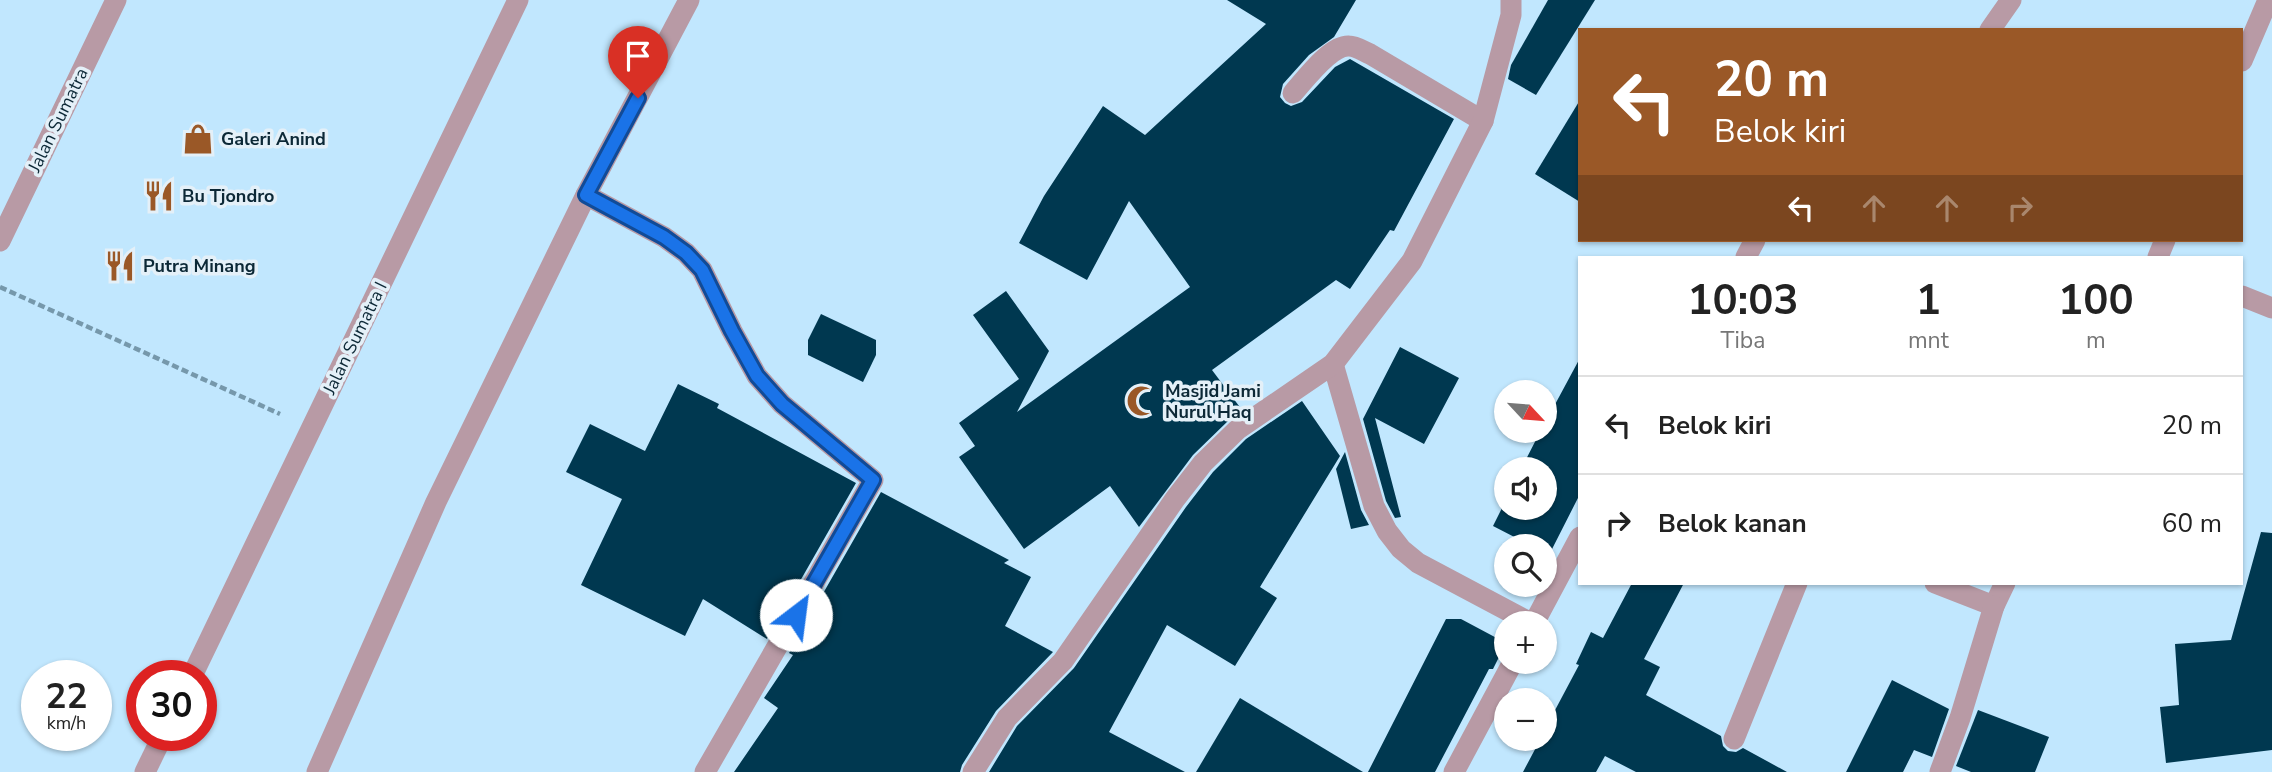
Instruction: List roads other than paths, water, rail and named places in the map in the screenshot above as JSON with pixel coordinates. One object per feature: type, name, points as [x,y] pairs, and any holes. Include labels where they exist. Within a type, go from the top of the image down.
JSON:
[{"type":"street","name":"Jalan Sumatra","points":[[0,241],[116,0]]},
{"type":"street","name":"Jalan Sumatra I","points":[[200,660],[518,0]]},
{"type":"street","points":[[317,772],[436,502],[586,195],[689,0]]},
{"type":"street","points":[[973,772],[1007,718],[1063,661],[1203,463],[1238,429],[1333,364],[1412,261],[1483,121],[1511,15],[1511,0]]},
{"type":"street","points":[[1991,28],[2011,0]]},
{"type":"street","points":[[2243,59],[2268,0]]},
{"type":"street","points":[[1293,93],[1329,54],[1340,46],[1351,46],[1370,54],[1483,121]]},
{"type":"street","points":[[586,195],[664,237],[686,253],[702,270],[757,376],[782,404],[873,480],[705,772]]},
{"type":"street","points":[[2243,296],[2272,308]]},
{"type":"street","points":[[1333,364],[1374,506],[1387,531],[1401,549],[1418,563],[1510,611]]},
{"type":"street","points":[[1540,611],[1578,541]]},
{"type":"street","points":[[1734,739],[1796,585]]},
{"type":"street","points":[[1940,585],[1994,606]]},
{"type":"street","points":[[1940,772],[1960,718],[1994,606],[2004,585]]},
{"type":"street","points":[[1454,772],[1507,674]]},
{"type":"street","points":[[145,772],[155,751]]},
{"type":"place","name":"Galeri Anind","points":[[198,139]]},
{"type":"place","name":"Bu Tjondro","points":[[159,196]]},
{"type":"place","name":"Putra Minang","points":[[120,266]]},
{"type":"place","name":"Masjid Jami Nurul Haq","points":[[1142,401]]}]
